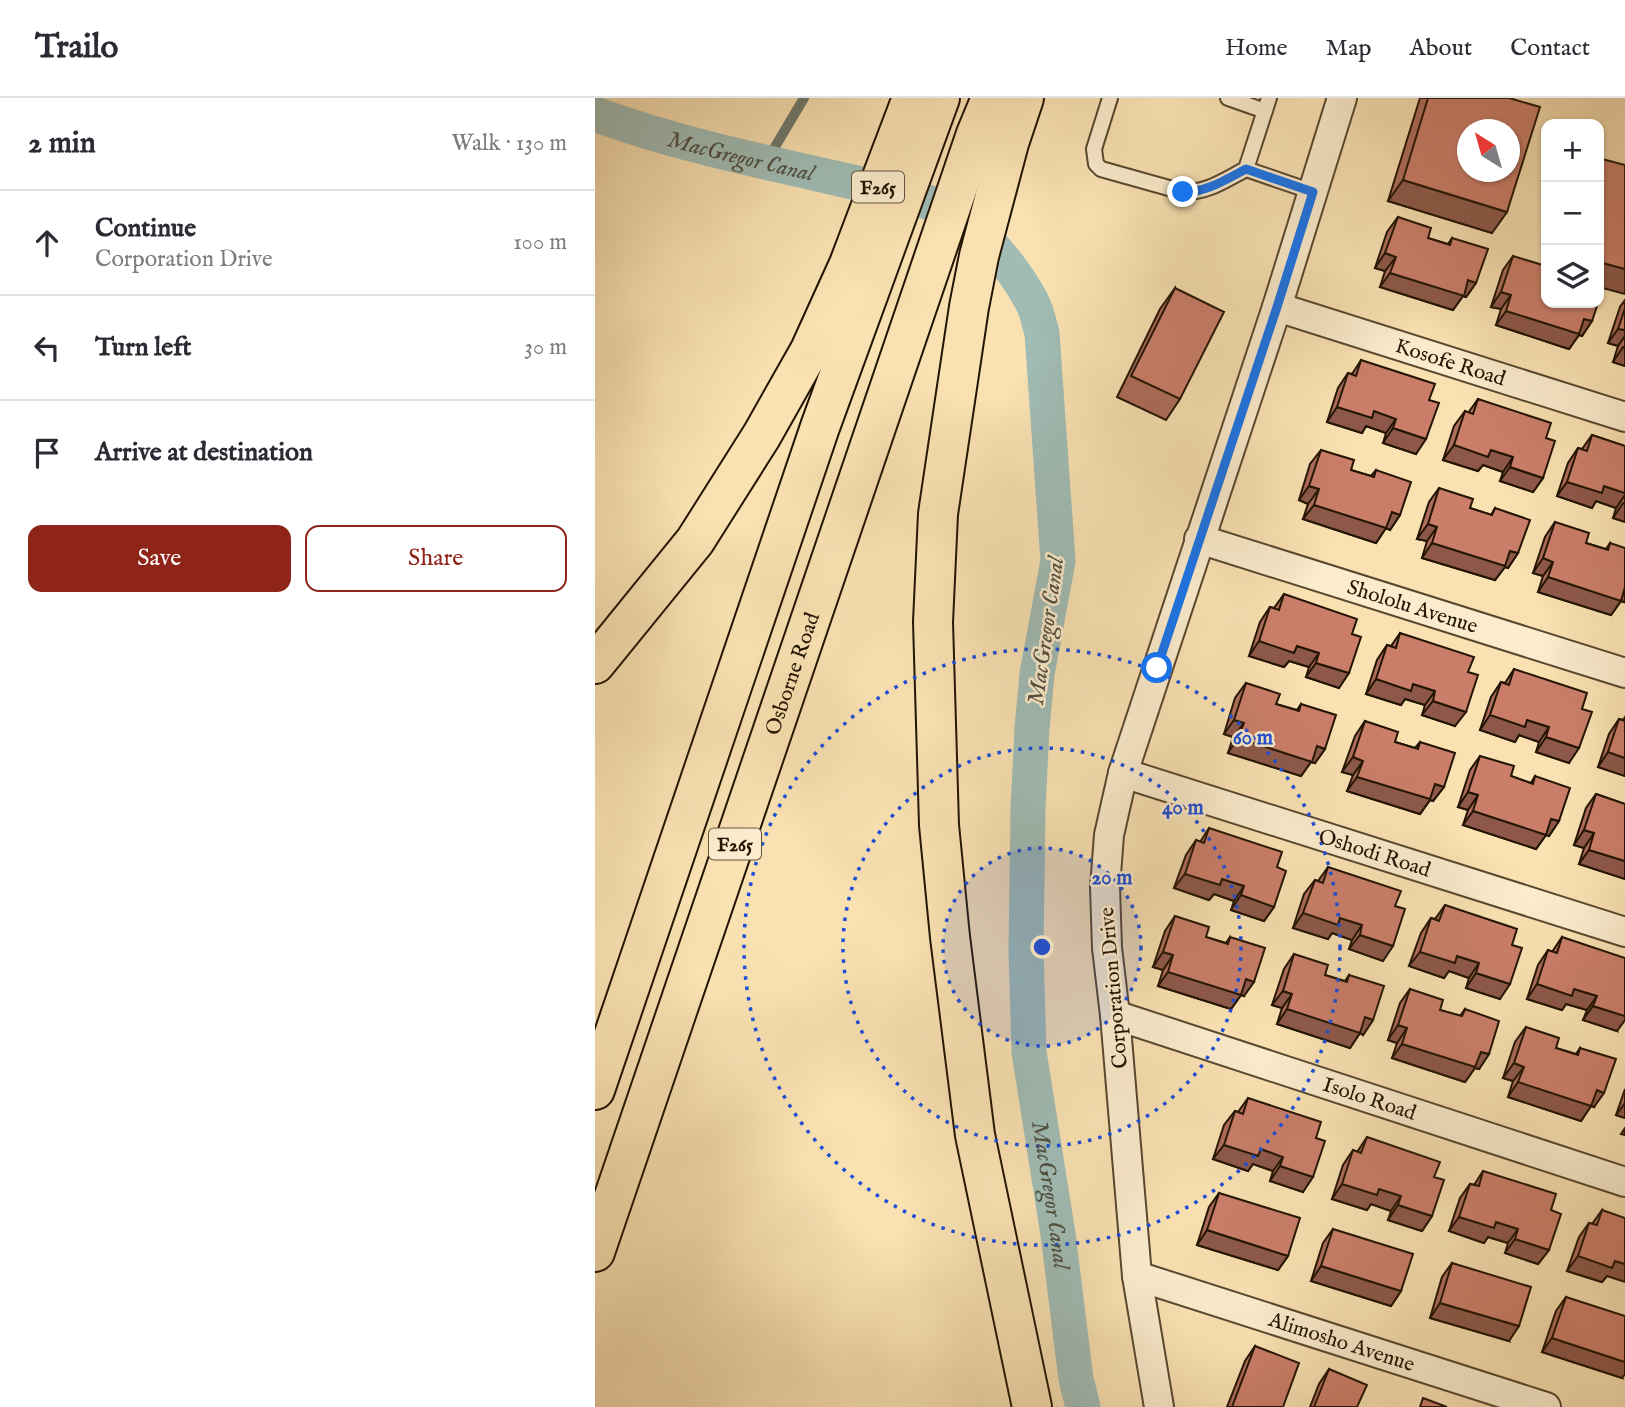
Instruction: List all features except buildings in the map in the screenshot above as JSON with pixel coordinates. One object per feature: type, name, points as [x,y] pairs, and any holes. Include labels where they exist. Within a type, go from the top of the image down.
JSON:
[{"type":"main road","name":"Osborne Road","points":[[595,1252],[926,284],[993,139],[991,98]]},
{"type":"main road","points":[[1024,98],[993,139],[979,256],[938,514],[933,622],[939,825],[950,937],[975,1135],[1032,1407]]},
{"type":"main road","name":"F265","points":[[595,664],[695,541],[862,267],[923,106]]},
{"type":"main road","points":[[595,1090],[820,427],[862,267]]},
{"type":"street","name":"Corporation Drive","points":[[1159,1407],[1137,1276],[1107,948],[1105,887],[1109,835],[1123,773],[1277,307],[1342,98]]},
{"type":"street","name":"Kosofe Road","points":[[1277,307],[1625,417]]},
{"type":"street","name":"Shololu Avenue","points":[[1199,539],[1625,673]]},
{"type":"street","name":"Oshodi Road","points":[[1123,773],[1625,932]]},
{"type":"street","name":"Isolo Road","points":[[1115,1015],[1625,1182]]},
{"type":"street","name":"Alimosho Avenue","points":[[1137,1276],[1546,1407]]},
{"type":"lane","points":[[1110,98],[1094,149],[1096,164],[1101,169],[1183,192],[1211,188],[1246,169],[1267,104],[1228,98]]},
{"type":"lane","points":[[1246,169],[1313,192]]},
{"type":"waterway","points":[[766,162],[804,98]]},
{"type":"waterway","name":"MacGregor Canal","points":[[595,114],[679,141],[898,192],[935,205],[952,213],[986,239],[1012,271],[1035,309],[1042,333],[1058,561],[1037,674],[1032,729],[1026,950],[1029,1052],[1058,1234],[1076,1379],[1083,1407]]},
{"type":"route","points":[[1157,668],[1313,192],[1246,169],[1211,188],[1183,192]]}]
